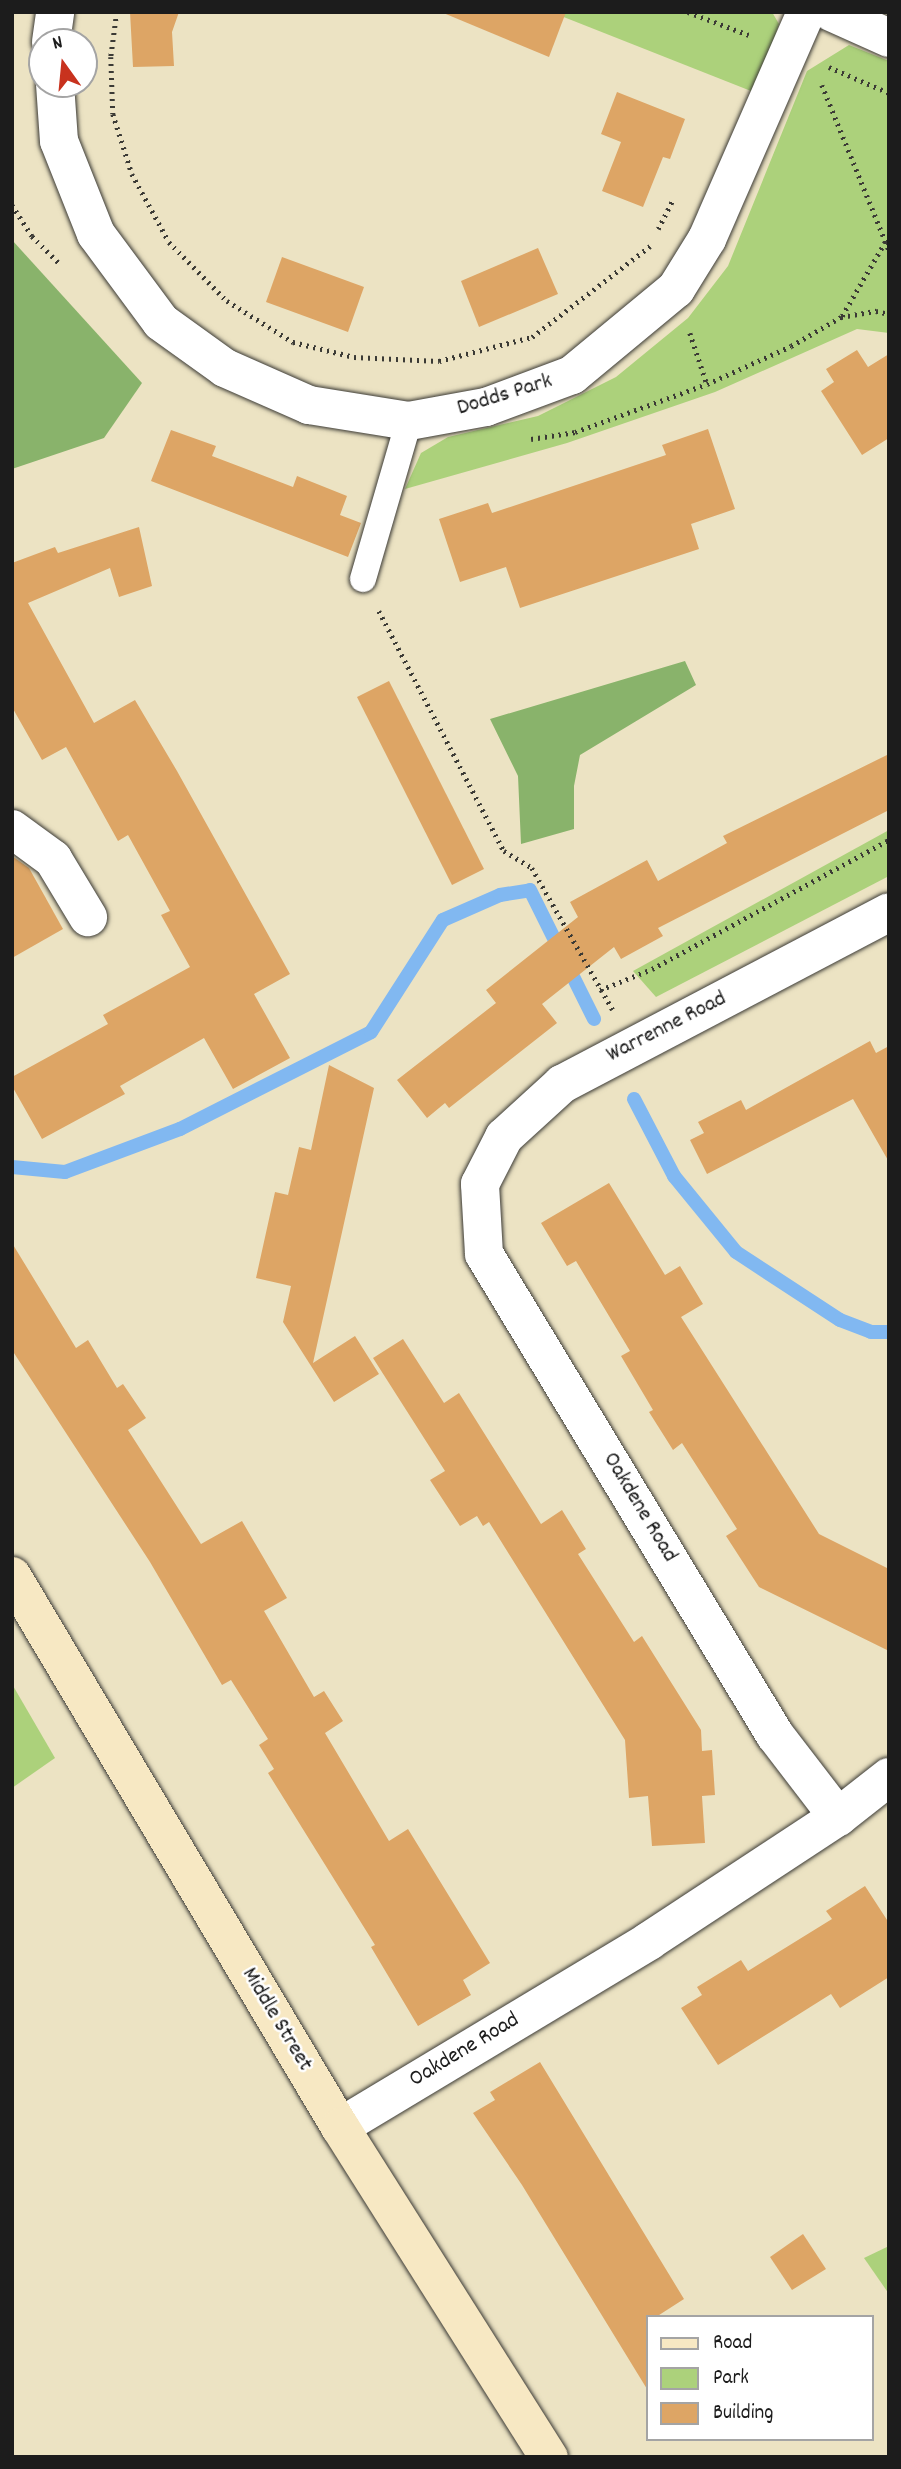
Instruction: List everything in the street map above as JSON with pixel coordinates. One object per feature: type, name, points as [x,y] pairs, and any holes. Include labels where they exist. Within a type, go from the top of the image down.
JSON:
[{"type":"street","name":"Dodds Park","points":[[56,98],[59,141],[96,234],[161,322],[225,368],[309,405],[409,421],[486,407],[572,375],[676,289],[707,239],[806,12]]},
{"type":"street","points":[[831,12],[889,38]]},
{"type":"street","points":[[12,830],[53,859],[88,917]]},
{"type":"street","name":"Warrenne Road","points":[[480,1184],[504,1137],[562,1084],[889,912]]},
{"type":"street","name":"Oakdene Road","points":[[480,1184],[484,1254],[775,1735],[838,1817]]},
{"type":"street","name":"Middle Street","points":[[12,1576],[340,2127],[550,2457]]},
{"type":"street","name":"Oakdene Road","points":[[340,2127],[649,1941],[838,1817],[889,1777]]},
{"type":"lane","points":[[363,579],[409,421]]},
{"type":"path","points":[[117,12],[111,57],[113,114],[132,174],[169,242],[227,301],[293,342],[354,357],[439,361],[532,337],[650,246],[680,187]]},
{"type":"path","points":[[817,72],[889,250]]},
{"type":"path","points":[[842,317],[885,241]]},
{"type":"path","points":[[363,579],[504,851],[532,869],[600,990],[634,1044]]},
{"type":"path","points":[[600,990],[652,969],[889,840]]},
{"type":"green space","points":[[551,12],[772,12],[779,24],[756,93]]},
{"type":"green space","points":[[849,45],[889,61],[889,333],[857,329],[715,392],[567,443],[405,489],[421,453],[448,437],[538,416],[616,377],[688,318],[728,266],[807,71]]},
{"type":"green space","points":[[12,240],[142,383],[104,438],[12,469]]},
{"type":"green space","points":[[685,661],[696,685],[580,755],[574,786],[574,829],[521,844],[518,776],[490,719]]},
{"type":"green space","points":[[889,830],[889,876],[656,997],[633,971]]},
{"type":"green space","points":[[12,1684],[55,1758],[12,1788]]},
{"type":"green space","points":[[889,2246],[889,2294],[864,2258]]},
{"type":"building","points":[[130,12],[179,12],[172,32],[174,66],[133,67]]},
{"type":"building","points":[[441,12],[566,12],[549,57]]},
{"type":"building","points":[[617,92],[685,119],[670,159],[663,157],[643,207],[602,191],[621,142],[601,134]]},
{"type":"building","points":[[538,248],[558,294],[479,327],[461,281]]},
{"type":"building","points":[[282,257],[364,287],[348,332],[266,302]]},
{"type":"building","points":[[857,350],[868,367],[889,354],[889,438],[862,455],[821,391],[834,382],[826,369]]},
{"type":"building","points":[[708,429],[735,509],[691,524],[699,549],[520,608],[506,567],[460,582],[439,519],[488,503],[492,513],[666,455],[662,445]]},
{"type":"building","points":[[171,430],[216,446],[212,456],[293,487],[297,476],[347,496],[340,515],[361,523],[348,557],[151,481]]},
{"type":"building","points":[[139,527],[152,586],[119,597],[110,568],[28,603],[94,723],[135,700],[177,771],[290,974],[254,994],[290,1058],[233,1089],[204,1038],[120,1086],[125,1094],[42,1139],[12,1086],[12,1077],[108,1024],[103,1015],[190,967],[161,915],[170,911],[128,835],[118,841],[66,747],[42,760],[12,707],[12,563],[55,547],[58,553]]},
{"type":"building","points":[[389,681],[484,869],[452,885],[357,697]]},
{"type":"building","points":[[889,754],[889,810],[658,928],[663,936],[621,959],[614,947],[542,1004],[557,1023],[449,1108],[445,1103],[427,1118],[397,1080],[496,1003],[486,990],[578,917],[570,902],[647,860],[658,881],[727,843],[723,836]]},
{"type":"building","points":[[12,856],[29,868],[63,929],[12,958]]},
{"type":"building","points":[[870,1041],[876,1053],[889,1046],[889,1162],[853,1099],[707,1174],[690,1140],[704,1133],[698,1122],[741,1100],[746,1110]]},
{"type":"building","points":[[329,1065],[374,1088],[313,1363],[355,1336],[379,1374],[334,1402],[283,1322],[291,1286],[256,1278],[275,1192],[288,1195],[299,1147],[311,1150]]},
{"type":"building","points":[[609,1183],[665,1275],[680,1266],[703,1304],[681,1317],[819,1534],[889,1569],[889,1651],[759,1587],[726,1536],[737,1529],[682,1443],[673,1450],[649,1412],[653,1410],[621,1356],[630,1351],[576,1261],[567,1266],[541,1223]]},
{"type":"building","points":[[12,1243],[76,1348],[88,1340],[117,1388],[123,1384],[146,1418],[128,1430],[201,1544],[242,1521],[287,1598],[264,1611],[314,1697],[324,1691],[343,1721],[325,1733],[389,1841],[408,1829],[490,1963],[463,1980],[471,1995],[418,2026],[371,1947],[375,1945],[268,1773],[274,1769],[259,1745],[268,1739],[231,1680],[222,1685],[150,1562],[12,1350]]},
{"type":"building","points":[[403,1339],[444,1403],[459,1393],[541,1524],[562,1510],[586,1549],[578,1554],[634,1642],[642,1636],[701,1730],[702,1751],[712,1750],[715,1795],[702,1796],[705,1843],[652,1846],[648,1796],[629,1798],[625,1740],[489,1522],[483,1526],[477,1516],[460,1526],[430,1480],[445,1471],[373,1358]]},
{"type":"building","points":[[865,1886],[889,1923],[889,1977],[840,2008],[831,1994],[718,2065],[681,2008],[702,1995],[697,1987],[741,1960],[748,1971],[832,1919],[826,1911]]},
{"type":"building","points":[[540,2062],[684,2299],[659,2315],[646,2315],[646,2387],[522,2185],[473,2113],[495,2100],[490,2092]]},
{"type":"building","points":[[803,2234],[826,2269],[792,2290],[770,2257]]},
{"type":"waterway","points":[[12,1167],[65,1172],[180,1129],[371,1032],[443,920],[500,895],[530,890],[594,1019]]},
{"type":"waterway","points":[[634,1099],[674,1176],[736,1252],[840,1320],[871,1332],[889,1332]]}]
